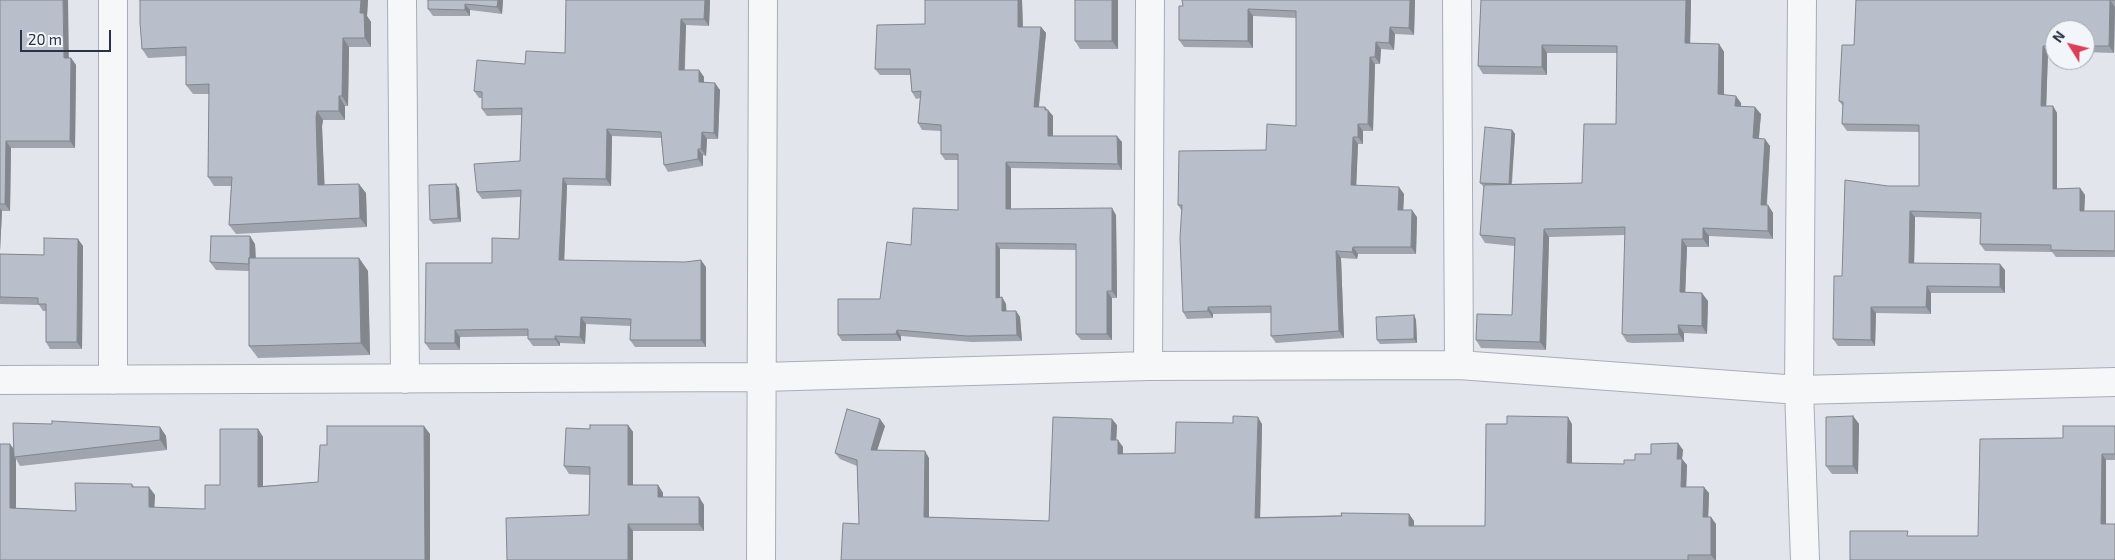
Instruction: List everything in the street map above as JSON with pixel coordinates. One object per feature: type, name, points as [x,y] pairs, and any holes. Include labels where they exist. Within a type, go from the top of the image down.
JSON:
[{"type":"street","points":[[112,380],[113,0]]},
{"type":"street","points":[[402,0],[405,379]]},
{"type":"street","points":[[761,560],[762,0]]},
{"type":"street","points":[[1148,366],[1150,0]]},
{"type":"street","points":[[1457,0],[1459,365]]},
{"type":"street","points":[[1802,0],[1799,390],[1804,560]]},
{"type":"street","points":[[0,380],[762,377],[1148,366],[1459,365],[1799,390],[2115,382]]},
{"type":"building","points":[[0,0],[63,0],[64,58],[71,58],[70,141],[6,141],[5,204],[0,204]]},
{"type":"building","points":[[140,0],[361,0],[360,13],[364,13],[365,38],[343,38],[342,96],[339,96],[339,111],[317,111],[316,117],[318,185],[359,184],[360,218],[229,225],[232,177],[208,177],[209,84],[186,85],[186,47],[142,49]]},
{"type":"building","points":[[428,0],[498,0],[497,7],[465,4],[465,10],[428,9]]},
{"type":"building","points":[[566,0],[705,0],[704,19],[681,19],[679,70],[699,70],[699,82],[715,83],[714,133],[702,132],[701,149],[698,149],[698,159],[664,165],[661,132],[607,129],[606,179],[563,178],[559,260],[685,262],[701,260],[701,340],[630,340],[631,319],[581,317],[580,337],[555,336],[555,339],[528,339],[528,329],[455,330],[455,343],[425,343],[426,263],[492,263],[492,238],[519,239],[521,190],[477,192],[474,164],[520,161],[522,108],[482,109],[482,92],[474,91],[477,60],[525,64],[526,51],[565,53]]},
{"type":"building","points":[[925,0],[1018,0],[1018,27],[1041,27],[1034,107],[1045,107],[1045,110],[1048,110],[1048,136],[1117,136],[1118,164],[1006,162],[1006,209],[1112,208],[1112,291],[1107,291],[1107,334],[1076,334],[1076,244],[996,243],[996,298],[1002,297],[1002,311],[1016,311],[1017,335],[967,336],[897,330],[896,334],[838,335],[838,299],[880,299],[887,242],[911,245],[913,208],[958,210],[958,154],[941,154],[941,125],[918,123],[921,91],[912,92],[910,69],[875,69],[877,25],[925,24]]},
{"type":"building","points":[[1075,0],[1112,0],[1112,41],[1075,41]]},
{"type":"building","points":[[1182,0],[1410,0],[1409,28],[1390,27],[1389,43],[1376,42],[1375,57],[1370,57],[1368,124],[1358,124],[1358,137],[1353,137],[1351,185],[1399,187],[1398,210],[1412,210],[1411,247],[1353,247],[1352,252],[1336,251],[1339,331],[1271,336],[1271,306],[1208,307],[1208,311],[1183,312],[1180,238],[1182,205],[1178,205],[1179,151],[1266,150],[1267,124],[1296,126],[1296,11],[1248,9],[1248,41],[1179,40],[1179,6],[1183,6]]},
{"type":"building","points":[[1481,0],[1686,0],[1685,43],[1719,44],[1718,94],[1736,96],[1735,106],[1755,107],[1753,138],[1765,139],[1761,205],[1768,205],[1768,231],[1703,228],[1703,239],[1682,239],[1680,292],[1702,293],[1702,326],[1678,325],[1679,334],[1622,334],[1625,227],[1544,229],[1540,342],[1476,340],[1477,314],[1512,315],[1515,238],[1480,235],[1484,185],[1582,183],[1584,124],[1616,124],[1617,46],[1542,45],[1542,67],[1478,66]]},
{"type":"building","points":[[1856,0],[2110,0],[2109,46],[2095,46],[2095,20],[2045,20],[2041,106],[2053,106],[2053,189],[2080,188],[2080,211],[2115,211],[2115,251],[2051,250],[2051,245],[1980,244],[1981,213],[1910,211],[1909,263],[2000,264],[2000,287],[1927,286],[1926,307],[1871,307],[1871,340],[1833,339],[1834,276],[1842,276],[1845,180],[1888,186],[1919,186],[1919,125],[1842,124],[1843,102],[1839,101],[1842,45],[1854,45]]},
{"type":"building","points":[[1485,127],[1512,130],[1509,184],[1480,183]]},
{"type":"building","points":[[456,184],[458,218],[430,220],[429,185]]},
{"type":"building","points":[[211,236],[250,236],[249,264],[210,262]]},
{"type":"building","points":[[44,238],[78,239],[77,342],[46,342],[46,304],[38,304],[38,298],[0,297],[0,254],[44,255]]},
{"type":"building","points":[[249,258],[359,258],[361,343],[249,346]]},
{"type":"building","points":[[1414,315],[1414,339],[1377,340],[1376,317]]},
{"type":"building","points":[[847,409],[880,419],[871,450],[925,451],[924,517],[1049,521],[1053,417],[1112,419],[1111,440],[1118,440],[1118,454],[1175,453],[1176,422],[1233,423],[1233,416],[1258,417],[1255,518],[1342,516],[1341,513],[1409,514],[1409,526],[1485,526],[1486,424],[1507,424],[1507,416],[1568,417],[1567,463],[1624,464],[1624,460],[1635,460],[1635,454],[1651,454],[1651,444],[1678,443],[1677,459],[1682,459],[1681,487],[1704,487],[1703,517],[1711,517],[1711,555],[1688,555],[1688,560],[841,560],[843,523],[859,524],[857,460],[835,453]]},
{"type":"building","points":[[1853,416],[1853,466],[1826,466],[1826,417]]},
{"type":"building","points":[[52,421],[160,427],[160,440],[14,457],[13,423],[52,424]]},
{"type":"building","points":[[590,425],[628,425],[628,485],[658,485],[658,497],[699,497],[699,524],[628,524],[628,560],[507,560],[506,518],[589,515],[590,467],[564,466],[566,428],[590,429]]},
{"type":"building","points":[[327,426],[424,426],[425,560],[0,560],[0,444],[10,444],[10,508],[76,511],[75,483],[132,484],[132,487],[149,487],[149,507],[205,509],[205,485],[220,485],[220,429],[258,429],[258,487],[318,482],[320,445],[327,445]]},
{"type":"building","points":[[2063,426],[2115,426],[2115,454],[2102,454],[2101,524],[2115,524],[2115,560],[1850,560],[1850,531],[1908,531],[1907,536],[1978,536],[1980,439],[2063,438]]}]
